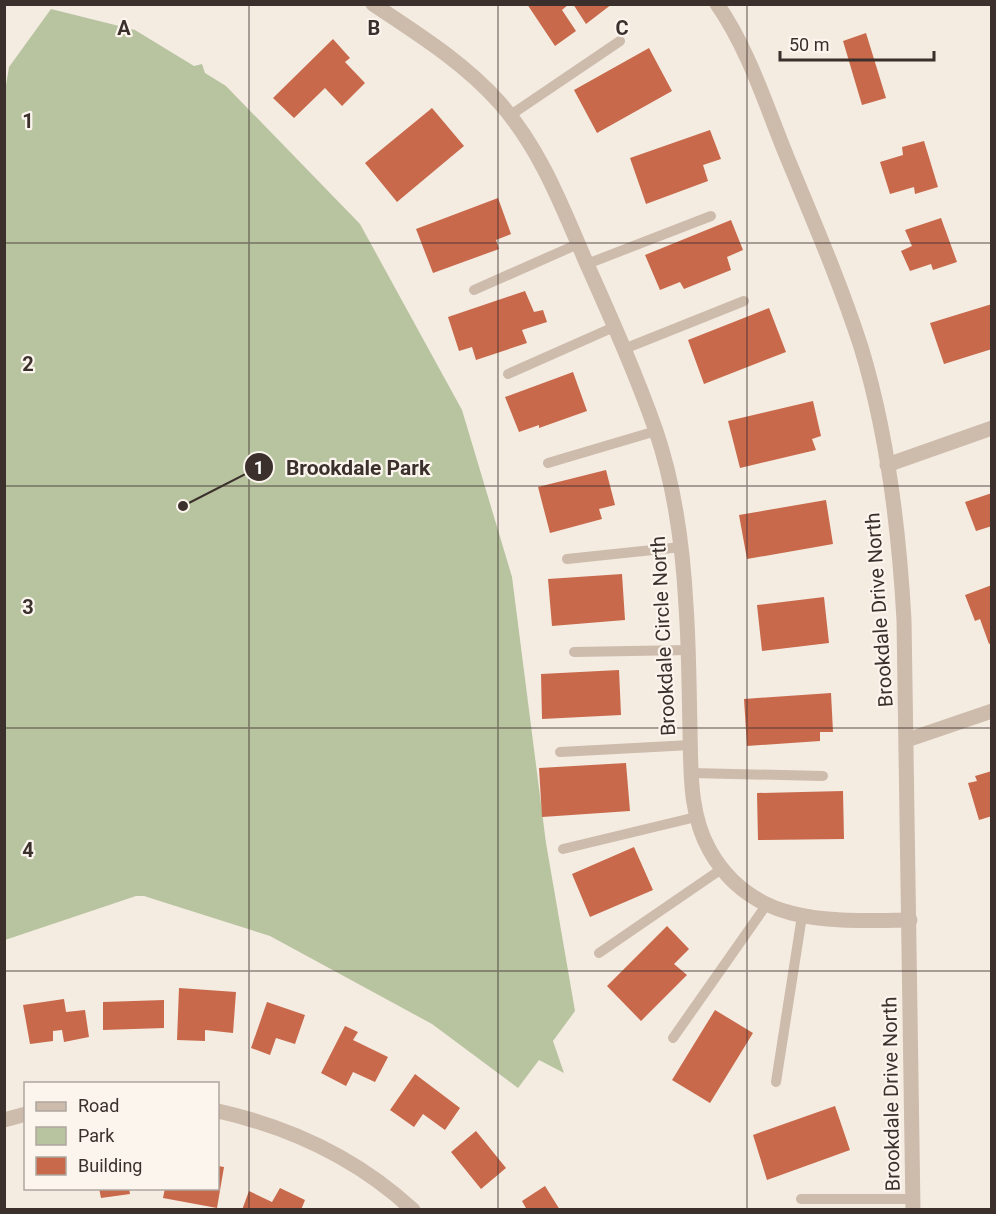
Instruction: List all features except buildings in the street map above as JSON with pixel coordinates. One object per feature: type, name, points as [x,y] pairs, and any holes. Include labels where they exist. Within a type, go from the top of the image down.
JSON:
[{"type":"street","name":"Brookdale Circle North","points":[[373,4],[462,65],[500,104],[533,147],[557,193],[624,349],[656,431],[673,496],[681,547],[686,605],[691,773],[696,817],[710,851],[731,878],[756,898],[787,913],[820,920],[910,920]]},
{"type":"street","name":"Brookdale Drive North","points":[[717,4],[747,57],[839,284],[861,349],[878,416],[887,465],[900,551],[908,740],[913,1204]]},
{"type":"street","points":[[887,465],[992,428]]},
{"type":"street","points":[[908,740],[992,711]]},
{"type":"street","points":[[219,1111],[252,1119],[304,1138],[355,1166],[411,1208]]},
{"type":"street","points":[[4,1120],[24,1115]]},
{"type":"lane","points":[[509,116],[620,41]]},
{"type":"lane","points":[[587,264],[711,216]]},
{"type":"lane","points":[[474,290],[578,244]]},
{"type":"lane","points":[[624,349],[744,301]]},
{"type":"lane","points":[[508,374],[614,327]]},
{"type":"lane","points":[[548,463],[656,431]]},
{"type":"lane","points":[[567,559],[681,547]]},
{"type":"lane","points":[[574,652],[688,650]]},
{"type":"lane","points":[[560,752],[691,745]]},
{"type":"lane","points":[[691,773],[824,776]]},
{"type":"lane","points":[[563,849],[696,817]]},
{"type":"lane","points":[[599,953],[723,868]]},
{"type":"lane","points":[[673,1038],[767,904]]},
{"type":"lane","points":[[776,1082],[802,916]]},
{"type":"lane","points":[[801,1199],[913,1204]]},
{"type":"green space","points":[[51,9],[135,30],[194,66],[202,64],[205,73],[226,86],[360,224],[462,410],[512,577],[546,843],[575,1011],[553,1041],[564,1073],[539,1060],[518,1088],[432,1024],[270,936],[144,896],[136,896],[5,940],[4,97],[9,67]]},
{"type":"place","name":"Brookdale Park","points":[[183,506]]}]
